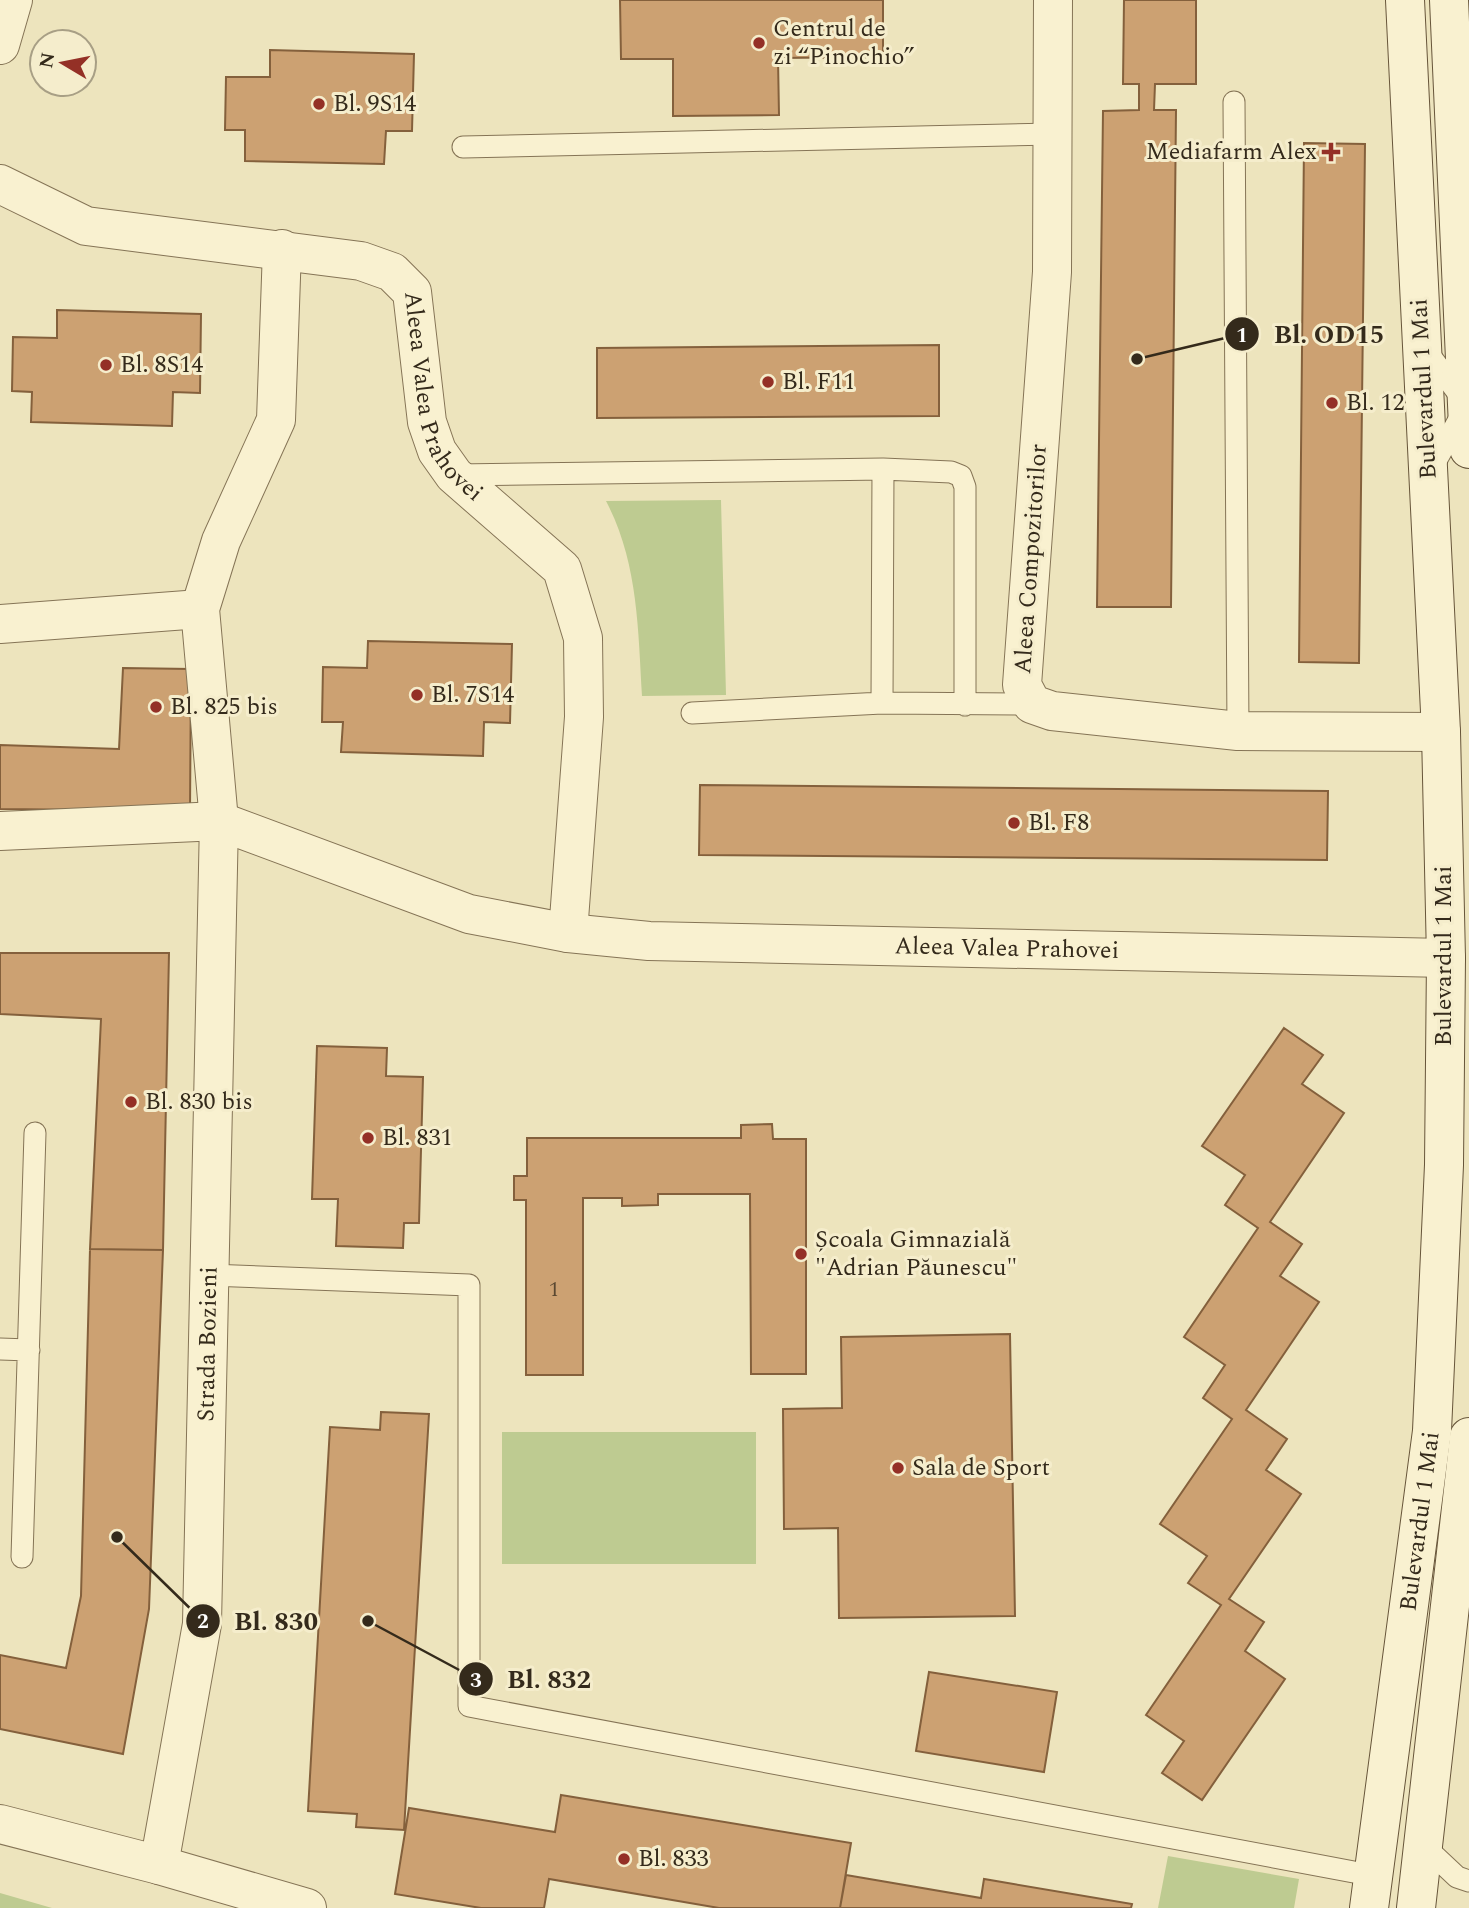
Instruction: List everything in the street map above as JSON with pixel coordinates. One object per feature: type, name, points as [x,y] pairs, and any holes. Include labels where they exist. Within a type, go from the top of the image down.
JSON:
[{"type":"street","points":[[0,45],[13,0]]},
{"type":"street","name":"Aleea Compozitorilor","points":[[1053,0],[1052,272],[1022,685],[1032,704],[1052,711],[1238,731],[1441,732]]},
{"type":"street","name":"Bulevardul 1 Mai","points":[[1372,1892],[1432,1431],[1444,1165],[1446,958],[1441,732],[1405,0]]},
{"type":"street","name":"Bulevardul 1 Mai","points":[[1450,0],[1469,449]]},
{"type":"street","name":"Aleea Valea Prahovei","points":[[0,184],[86,226],[361,261],[392,272],[412,292],[427,422],[437,451],[454,475],[562,569],[583,638],[584,717],[568,933]]},
{"type":"street","points":[[219,821],[200,609],[221,541],[276,420],[282,249]]},
{"type":"street","points":[[0,624],[200,609]]},
{"type":"street","name":"Aleea Valea Prahovei","points":[[0,831],[219,821],[469,914],[568,933],[649,941],[1446,958]]},
{"type":"street","name":"Strada Bozieni","points":[[159,1864],[202,1624],[219,821]]},
{"type":"street","name":"Bulevardul 1 Mai","points":[[1416,1908],[1469,1437]]},
{"type":"street","points":[[0,1824],[159,1864],[307,1908]]},
{"type":"lane","points":[[1234,102],[1238,731]]},
{"type":"lane","points":[[463,147],[1053,134]]},
{"type":"lane","points":[[1422,344],[1467,405],[1428,474]]},
{"type":"lane","points":[[454,475],[883,469],[951,472],[961,476],[965,487],[965,705]]},
{"type":"lane","points":[[882,703],[883,469]]},
{"type":"lane","points":[[692,713],[882,703],[1032,704]]},
{"type":"lane","points":[[22,1557],[35,1133]]},
{"type":"lane","points":[[209,1275],[468,1285],[469,1706],[1372,1892]]},
{"type":"lane","points":[[0,1349],[29,1350]]},
{"type":"lane","points":[[1424,1846],[1457,1877],[1469,1881]]},
{"type":"green space","points":[[721,500],[726,695],[642,696],[635,596],[625,548],[606,501]]},
{"type":"green space","points":[[502,1432],[756,1432],[756,1564],[502,1564]]},
{"type":"green space","points":[[1168,1856],[1299,1879],[1294,1908],[1158,1908]]},
{"type":"green space","points":[[0,1893],[52,1908],[0,1908]]},
{"type":"building","points":[[620,0],[883,0],[883,57],[778,58],[779,115],[673,116],[673,59],[621,59]]},
{"type":"building","points":[[1124,0],[1196,0],[1196,84],[1155,84],[1154,110],[1176,110],[1171,607],[1097,607],[1103,111],[1139,110],[1139,84],[1123,84]]},
{"type":"building","name":"Bl. 9S14","points":[[270,50],[414,54],[412,131],[386,131],[384,164],[245,161],[245,130],[225,130],[226,77],[270,77]]},
{"type":"building","name":"Bl. 12","points":[[1304,143],[1365,144],[1359,663],[1299,662]]},
{"type":"building","name":"Bl. 8S14","points":[[57,310],[201,314],[200,393],[173,392],[172,426],[31,422],[32,392],[12,391],[13,337],[57,338]]},
{"type":"building","name":"Bl. F11","points":[[939,345],[939,416],[597,418],[597,348]]},
{"type":"building","name":"Bl. 7S14","points":[[368,641],[512,644],[510,723],[484,722],[483,756],[341,752],[343,722],[322,722],[323,667],[367,668]]},
{"type":"building","name":"Bl. 825 bis","points":[[123,668],[191,669],[190,811],[0,809],[0,745],[119,749]]},
{"type":"building","name":"Bl. F8","points":[[700,785],[1328,791],[1327,860],[699,855]]},
{"type":"building","name":"Bl. 830 bis","points":[[0,953],[169,953],[163,1250],[90,1249],[101,1019],[0,1014]]},
{"type":"building","points":[[1284,1028],[1323,1055],[1302,1084],[1344,1113],[1270,1222],[1302,1244],[1280,1276],[1319,1302],[1246,1410],[1287,1439],[1266,1470],[1301,1494],[1229,1599],[1264,1622],[1245,1651],[1285,1679],[1202,1800],[1162,1773],[1184,1741],[1146,1715],[1221,1605],[1188,1583],[1207,1556],[1160,1524],[1232,1419],[1203,1398],[1225,1365],[1184,1337],[1258,1228],[1225,1205],[1245,1175],[1202,1146]]},
{"type":"building","name":"Bl. 831","points":[[317,1046],[387,1048],[386,1076],[423,1077],[419,1223],[404,1223],[403,1248],[336,1246],[338,1199],[312,1199]]},
{"type":"building","points":[[772,1124],[773,1139],[806,1139],[806,1374],[751,1374],[750,1194],[658,1194],[658,1205],[622,1206],[622,1198],[583,1198],[583,1375],[526,1375],[526,1200],[514,1200],[514,1176],[527,1176],[527,1138],[741,1138],[741,1125]]},
{"type":"building","points":[[90,1249],[163,1250],[149,1609],[123,1754],[0,1729],[0,1655],[66,1668],[81,1596]]},
{"type":"building","name":"Sala de Sport","points":[[1010,1334],[1015,1616],[839,1618],[838,1528],[784,1529],[783,1409],[842,1408],[841,1337]]},
{"type":"building","points":[[381,1412],[429,1414],[404,1830],[356,1827],[357,1814],[308,1811],[330,1427],[380,1430]]},
{"type":"building","points":[[929,1672],[1057,1692],[1044,1772],[916,1751]]},
{"type":"building","name":"Bl. 833","points":[[561,1795],[851,1843],[840,1908],[719,1908],[549,1879],[544,1908],[481,1908],[395,1894],[409,1808],[555,1832]]},
{"type":"building","points":[[846,1875],[981,1898],[984,1879],[1132,1904],[1131,1908],[840,1908]]},
{"type":"place","name":"Centrul de zi “Pinochio”","points":[[759,43]]},
{"type":"place","name":"Bl. 9S14","points":[[319,104]]},
{"type":"place","name":"Mediafarm Alex","points":[[1331,152]]},
{"type":"place","name":"Bl. OD15","points":[[1137,359]]},
{"type":"place","name":"Bl. 8S14","points":[[106,365]]},
{"type":"place","name":"Bl. F11","points":[[768,382]]},
{"type":"place","name":"Bl. 12","points":[[1332,403]]},
{"type":"place","name":"Bl. 7S14","points":[[417,695]]},
{"type":"place","name":"Bl. 825 bis","points":[[156,707]]},
{"type":"place","name":"Bl. F8","points":[[1014,823]]},
{"type":"place","name":"Bl. 830 bis","points":[[131,1102]]},
{"type":"place","name":"Bl. 831","points":[[368,1138]]},
{"type":"place","name":"Școala Gimnazială \"Adrian Păunescu\"","points":[[801,1254]]},
{"type":"place","name":"Sala de Sport","points":[[898,1468]]},
{"type":"place","name":"Bl. 830","points":[[117,1537]]},
{"type":"place","name":"Bl. 832","points":[[368,1621]]},
{"type":"place","name":"Bl. 833","points":[[624,1859]]}]
